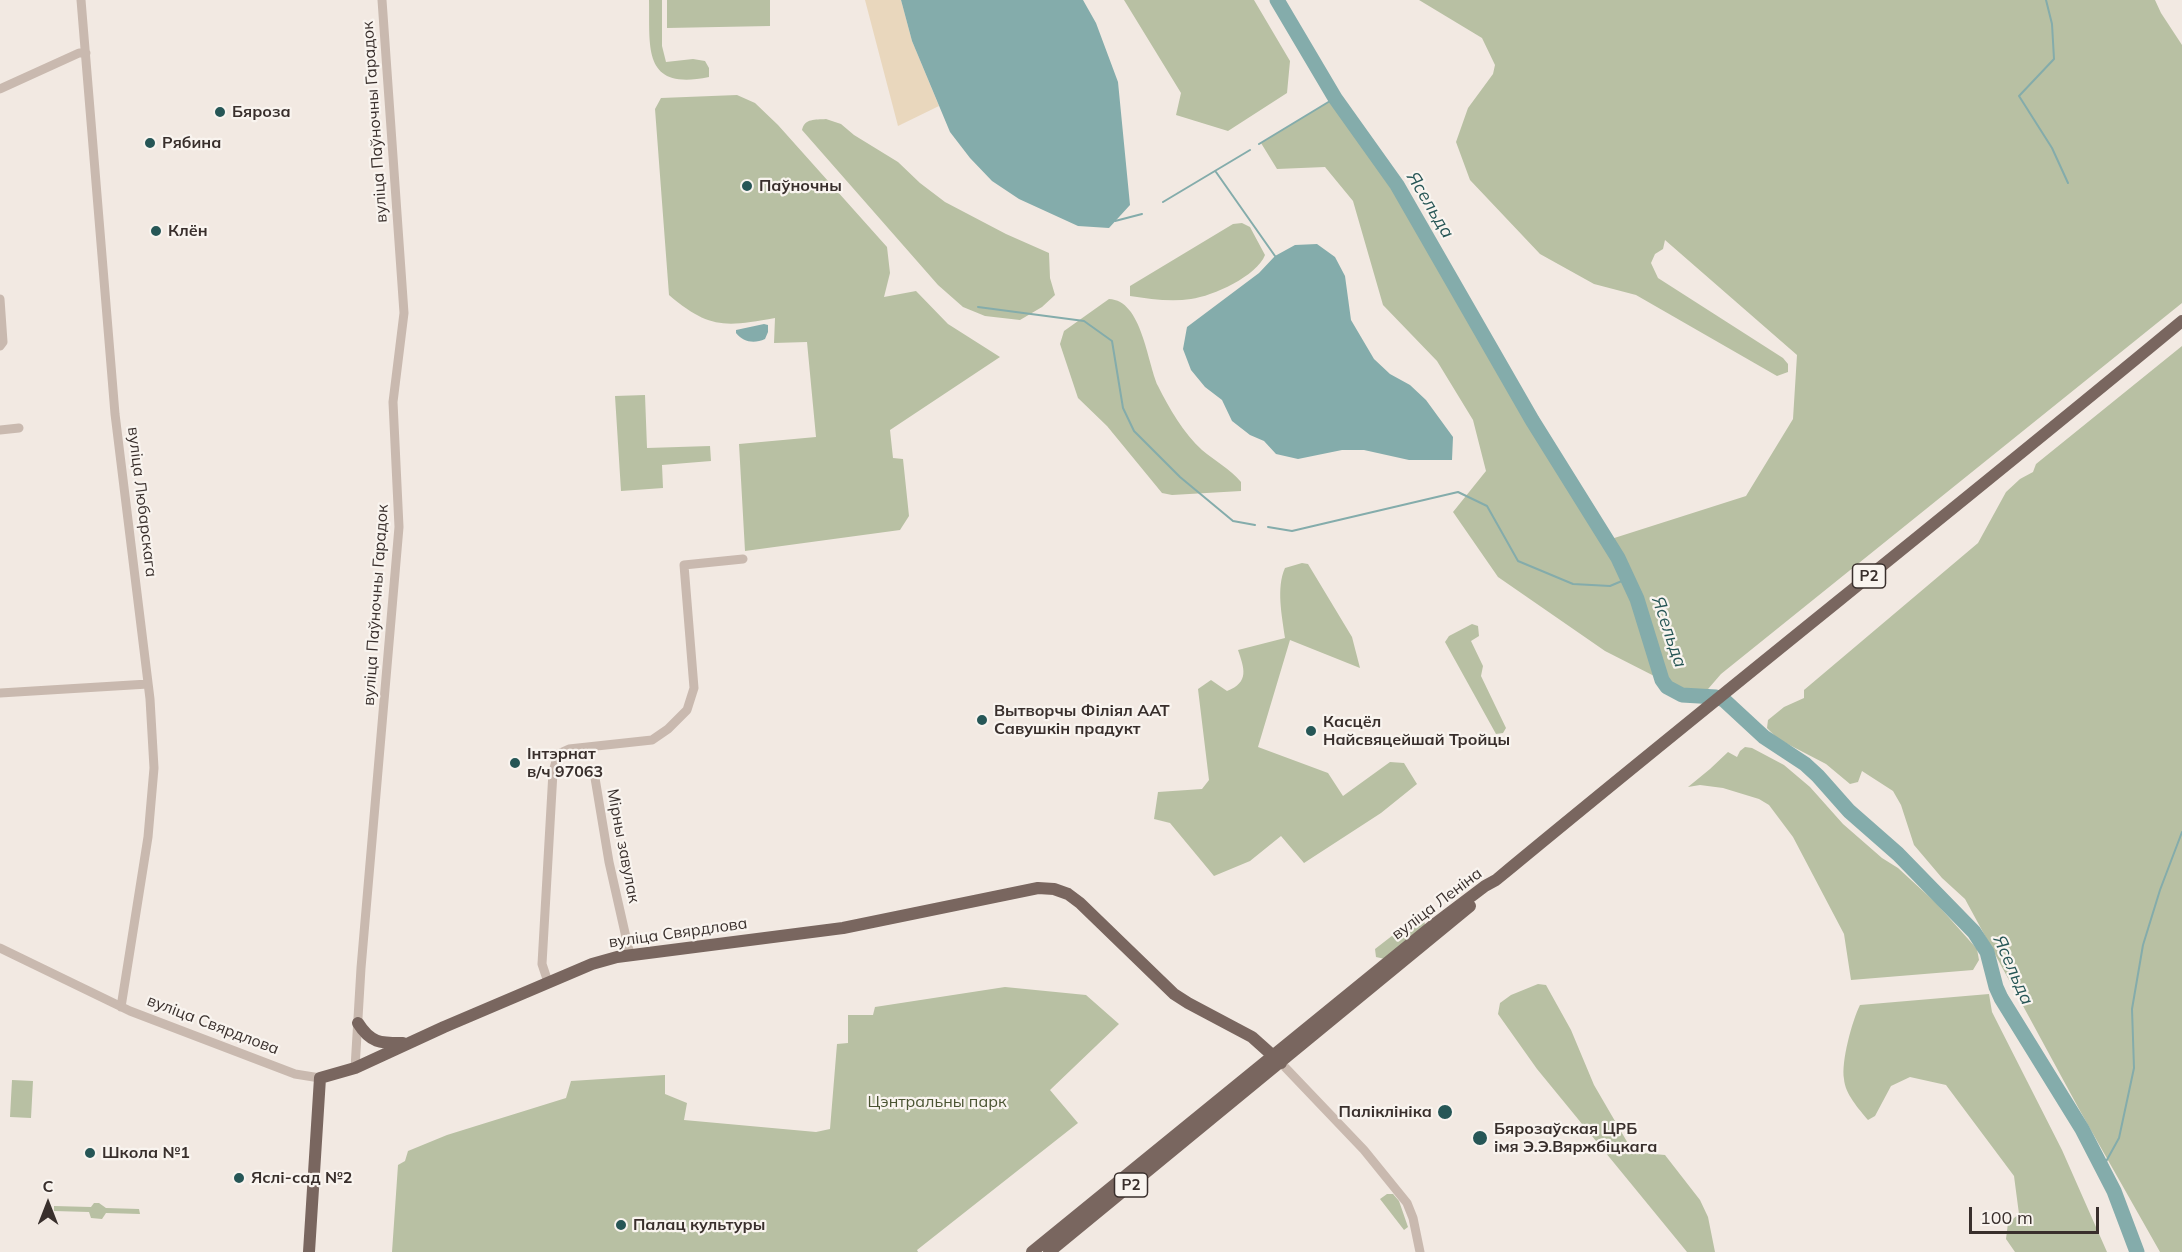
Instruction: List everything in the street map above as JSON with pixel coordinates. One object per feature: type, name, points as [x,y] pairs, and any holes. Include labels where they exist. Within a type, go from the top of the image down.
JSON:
[{"type":"main road","name":"вуліца Леніна","points":[[1032,1252],[1480,898],[1496,880],[1668,738],[2004,468],[2182,321]]},
{"type":"main road","name":"вуліца Свярдлова","points":[[320,1078],[355,1068],[592,963],[630,955],[843,928],[1038,888],[1068,894],[1174,994],[1188,1004],[1252,1037],[1278,1059]]},
{"type":"main road","points":[[358,1023],[373,1040],[408,1044]]},
{"type":"main road","name":"вуліца Леніна","points":[[1049,1252],[1278,1059]]},
{"type":"main road","points":[[309,1252],[320,1078]]},
{"type":"street","name":"вуліца Любарскага","points":[[81,0],[115,414],[148,684],[154,768],[153,798],[121,1007]]},
{"type":"street","name":"вуліца Паўночны Гарадок","points":[[355,1068],[363,944],[399,527],[393,402],[404,313],[382,0]]},
{"type":"street","points":[[0,89],[68,57],[86,52]]},
{"type":"street","points":[[0,299],[3,342],[0,346]]},
{"type":"street","points":[[0,430],[19,428]]},
{"type":"street","points":[[548,982],[542,964],[553,772],[558,754],[569,749],[652,740],[668,729],[687,710],[694,688],[684,564],[743,559]]},
{"type":"street","points":[[0,693],[148,684]]},
{"type":"street","name":"Мірны завулак","points":[[595,778],[609,862],[630,955]]},
{"type":"street","name":"вуліца Свярдлова","points":[[0,948],[121,1007],[295,1074],[320,1078]]},
{"type":"street","points":[[1278,1059],[1364,1150],[1407,1203],[1413,1218],[1420,1252]]},
{"type":"green space","points":[[649,0],[662,0],[662,46],[666,62],[693,59],[705,61],[709,68],[709,77],[687,80],[672,78],[661,71],[654,62],[651,49]]},
{"type":"green space","points":[[667,0],[770,0],[770,26],[667,28]]},
{"type":"green space","points":[[1124,0],[1254,0],[1290,61],[1287,93],[1228,131],[1176,115],[1181,93]]},
{"type":"green space","points":[[1419,0],[2155,0],[2182,45],[2182,303],[1721,674],[1702,696],[1679,694],[1670,689],[1662,680],[1605,651],[1498,577],[1453,512],[1486,471],[1473,420],[1437,361],[1383,305],[1353,201],[1325,167],[1277,169],[1261,143],[1335,98],[1397,185],[1532,420],[1608,540],[1746,496],[1793,419],[1797,355],[1665,240],[1663,249],[1655,254],[1651,263],[1658,278],[1783,358],[1788,364],[1788,372],[1777,376],[1636,295],[1594,284],[1540,254],[1470,180],[1456,142],[1468,108],[1493,74],[1495,65],[1482,38]]},
{"type":"green space","points":[[737,95],[755,103],[778,125],[887,247],[890,273],[884,297],[916,291],[948,324],[1000,357],[890,430],[893,458],[903,459],[909,516],[900,530],[745,551],[739,444],[816,437],[807,342],[774,343],[775,318],[743,323],[718,323],[695,314],[669,295],[655,109],[661,98]]},
{"type":"green space","points":[[826,119],[841,124],[854,135],[898,162],[945,202],[1006,234],[1049,253],[1050,278],[1055,295],[1042,307],[1020,320],[985,316],[963,307],[938,285],[802,130],[805,123]]},
{"type":"green space","points":[[1242,223],[1250,227],[1265,255],[1260,263],[1244,277],[1211,294],[1191,299],[1168,300],[1130,296],[1130,286],[1233,224]]},
{"type":"green space","points":[[1109,299],[1120,302],[1136,321],[1158,386],[1177,420],[1202,450],[1241,482],[1241,491],[1172,495],[1162,493],[1107,426],[1078,398],[1060,344],[1064,331]]},
{"type":"green space","points":[[2182,346],[2182,1252],[2160,1252],[1965,899],[1942,878],[1914,845],[1901,805],[1893,791],[1862,771],[1858,782],[1850,784],[1826,764],[1778,739],[1767,728],[1768,720],[1784,707],[1804,698],[1804,690],[1978,543],[2006,492],[2020,479],[2033,472],[2036,464]]},
{"type":"green space","points":[[645,395],[647,448],[710,446],[711,461],[662,465],[663,488],[621,491],[615,396]]},
{"type":"green space","points":[[1302,563],[1308,564],[1352,637],[1360,668],[1290,640],[1258,747],[1328,773],[1343,796],[1390,762],[1404,763],[1417,784],[1381,813],[1304,863],[1281,836],[1250,861],[1214,876],[1170,823],[1154,819],[1158,792],[1202,789],[1209,780],[1198,689],[1211,680],[1227,691],[1234,687],[1242,679],[1243,674],[1238,650],[1285,638],[1280,602],[1282,576],[1285,568]]},
{"type":"green space","points":[[1472,624],[1478,626],[1479,636],[1471,641],[1483,666],[1481,676],[1506,728],[1503,733],[1496,734],[1445,642],[1449,636]]},
{"type":"green space","points":[[1745,747],[1752,748],[1784,765],[1810,787],[1843,824],[1882,858],[1898,868],[1936,903],[1977,949],[1979,960],[1973,970],[1851,980],[1844,934],[1793,837],[1769,805],[1759,799],[1723,788],[1700,785],[1688,787],[1728,752],[1737,757]]},
{"type":"green space","points":[[1419,915],[1424,917],[1425,926],[1385,959],[1376,957],[1375,949]]},
{"type":"green space","points":[[1538,984],[1546,985],[1571,1030],[1594,1085],[1633,1152],[1665,1155],[1700,1200],[1708,1217],[1715,1252],[1687,1252],[1537,1069],[1498,1014],[1500,1003],[1511,995]]},
{"type":"green space","name":"Цэнтральны парк","points":[[1005,987],[1086,995],[1119,1024],[1050,1090],[1078,1123],[917,1250],[918,1252],[392,1252],[398,1165],[405,1161],[408,1151],[447,1135],[566,1098],[571,1081],[665,1075],[665,1094],[687,1103],[684,1120],[816,1132],[830,1129],[837,1044],[848,1043],[848,1015],[873,1015],[875,1007]]},
{"type":"green space","points":[[1989,994],[1992,1012],[2062,1150],[2107,1252],[2015,1252],[2006,1239],[2008,1223],[2019,1214],[2014,1176],[1946,1085],[1910,1077],[1891,1086],[1875,1116],[1868,1120],[1847,1090],[1843,1072],[1846,1052],[1860,1005]]},
{"type":"green space","points":[[12,1080],[33,1081],[31,1118],[10,1117]]},
{"type":"green space","points":[[1387,1194],[1393,1194],[1399,1201],[1408,1227],[1404,1230],[1380,1199]]},
{"type":"green space","points":[[94,1203],[99,1203],[106,1208],[139,1209],[140,1214],[106,1213],[102,1219],[91,1218],[89,1212],[54,1211],[54,1206],[91,1207]]},
{"type":"sand","points":[[865,0],[901,0],[912,41],[939,106],[898,126]]},
{"type":"water","points":[[901,0],[1083,0],[1096,23],[1118,82],[1130,205],[1109,228],[1078,226],[1019,199],[992,181],[970,158],[950,132],[912,41]]},
{"type":"water","points":[[1317,244],[1335,257],[1345,276],[1351,320],[1374,359],[1390,374],[1410,385],[1426,400],[1453,437],[1452,460],[1409,460],[1364,450],[1342,450],[1298,459],[1276,454],[1264,441],[1250,435],[1232,421],[1222,400],[1205,387],[1191,370],[1183,349],[1187,327],[1259,273],[1275,256],[1295,245]]},
{"type":"water","points":[[768,325],[768,332],[765,339],[761,341],[745,340],[736,333],[736,330]]},
{"type":"waterway","name":"Ясельда","points":[[1277,0],[1335,98],[1397,185],[1532,420],[1618,558],[1637,599],[1662,680],[1667,687],[1682,695],[1716,697],[1724,700],[1764,737],[1805,764],[1849,811],[1898,854],[1974,932],[1987,952],[2001,998],[2082,1129],[2114,1191],[2137,1252]]},
{"type":"waterway","points":[[2046,0],[2052,24],[2054,59],[2019,96],[2052,148],[2068,183]]},
{"type":"waterway","points":[[1259,144],[1335,98]]},
{"type":"waterway","points":[[1163,202],[1250,150]]},
{"type":"waterway","points":[[1216,172],[1275,256]]},
{"type":"waterway","points":[[1115,221],[1142,214]]},
{"type":"waterway","points":[[978,307],[1084,321],[1112,341],[1123,408],[1134,431],[1180,477],[1233,521],[1255,525]]},
{"type":"waterway","points":[[1268,527],[1292,531],[1458,492],[1487,506],[1518,561],[1573,584],[1610,586],[1629,578]]},
{"type":"waterway","points":[[2103,1167],[2119,1138],[2134,1068],[2132,1009],[2143,945],[2160,890],[2182,832]]},
{"type":"place","name":"Бяроза","points":[[220,112]]},
{"type":"place","name":"Рябина","points":[[150,143]]},
{"type":"place","name":"Паўночны","points":[[747,186]]},
{"type":"place","name":"Клён","points":[[156,231]]},
{"type":"place","name":"Вытворчы Філіял ААТ Савушкін прадукт","points":[[982,720]]},
{"type":"place","name":"Касцёл Найсвяцейшай Тройцы","points":[[1311,731]]},
{"type":"place","name":"Інтэрнат в/ч 97063","points":[[515,763]]},
{"type":"place","name":"Паліклініка","points":[[1445,1112]]},
{"type":"place","name":"Бярозаўская ЦРБ імя Э.Э.Вяржбіцкага","points":[[1480,1138]]},
{"type":"place","name":"Школа №1","points":[[90,1153]]},
{"type":"place","name":"Яслі-сад №2","points":[[239,1178]]},
{"type":"place","name":"Палац культуры","points":[[621,1225]]}]
